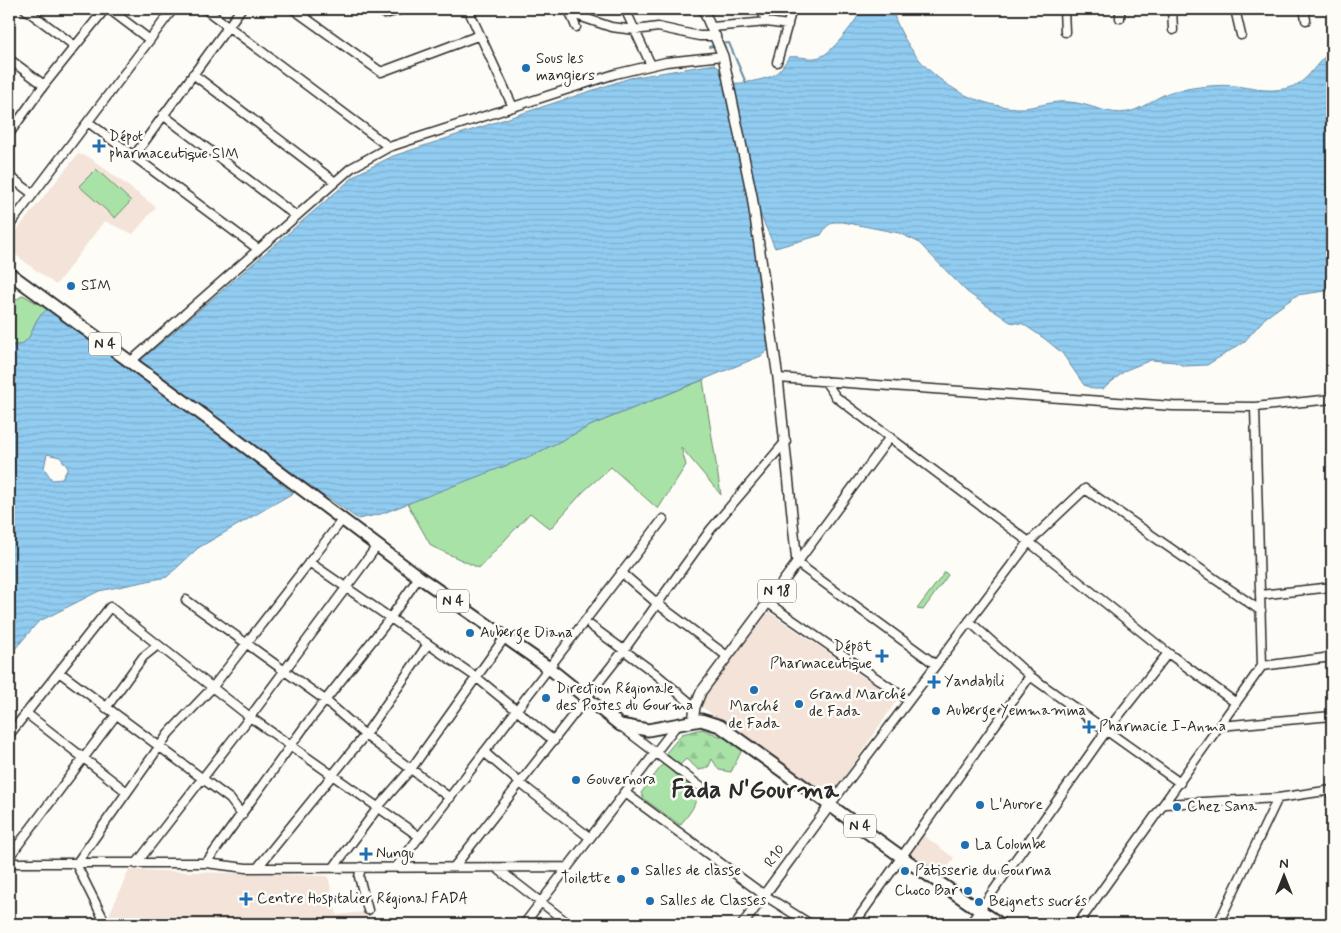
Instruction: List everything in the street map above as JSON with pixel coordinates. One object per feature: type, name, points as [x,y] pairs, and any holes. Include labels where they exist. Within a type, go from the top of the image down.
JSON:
[{"type":"highway","name":"N 4","points":[[9,273],[129,363],[202,414],[419,577],[549,668],[620,725],[648,730],[676,726],[693,720],[708,721],[720,726],[903,858],[1000,924]]},
{"type":"main road","name":"N 18","points":[[693,720],[695,707],[701,692],[797,563],[786,441],[755,216],[719,45],[703,9]]},
{"type":"main road","name":"R10","points":[[743,924],[830,805]]},
{"type":"street","points":[[25,9],[75,46]]},
{"type":"street","points":[[10,128],[105,9]]},
{"type":"street","points":[[109,9],[150,40]]},
{"type":"street","points":[[9,226],[173,9]]},
{"type":"street","points":[[205,9],[389,147]]},
{"type":"street","points":[[134,156],[241,9]]},
{"type":"street","points":[[293,9],[381,72],[480,36]]},
{"type":"street","points":[[377,9],[385,14],[403,9]]},
{"type":"street","points":[[468,9],[513,107]]},
{"type":"street","points":[[625,9],[651,65]]},
{"type":"street","points":[[761,9],[767,22]]},
{"type":"street","points":[[777,62],[792,9]]},
{"type":"street","points":[[1064,9],[1065,32]]},
{"type":"street","points":[[1120,9],[1120,18]]},
{"type":"street","points":[[1172,9],[1173,30]]},
{"type":"street","points":[[1235,9],[1241,35]]},
{"type":"street","points":[[1304,9],[1306,20]]},
{"type":"street","points":[[569,11],[611,26],[634,30],[658,27],[699,36],[719,45]]},
{"type":"street","points":[[569,11],[576,27]]},
{"type":"street","points":[[712,27],[767,22],[788,25]]},
{"type":"street","points":[[129,363],[351,168],[389,147],[615,74],[719,45]]},
{"type":"street","points":[[9,59],[44,85]]},
{"type":"street","points":[[193,74],[335,182]]},
{"type":"street","points":[[163,116],[296,216]]},
{"type":"street","points":[[88,122],[258,249]]},
{"type":"street","points":[[9,176],[33,194]]},
{"type":"street","points":[[778,378],[1150,405],[1254,407],[1332,399]]},
{"type":"street","points":[[825,381],[836,397],[1029,542],[1168,653],[1236,703]]},
{"type":"street","points":[[1078,924],[1262,666],[1254,407]]},
{"type":"street","points":[[890,437],[797,563],[935,664]]},
{"type":"street","points":[[454,867],[659,605],[711,529],[786,441]]},
{"type":"street","points":[[830,805],[1029,542],[1085,490],[1261,611]]},
{"type":"street","points":[[397,866],[663,519]]},
{"type":"street","points":[[76,864],[160,749],[169,733],[212,688],[342,520]]},
{"type":"street","points":[[136,864],[377,546]]},
{"type":"street","points":[[309,562],[476,677],[554,741]]},
{"type":"street","points":[[621,572],[659,605],[727,656]]},
{"type":"street","points":[[206,863],[325,700],[391,617],[419,577]]},
{"type":"street","points":[[1260,594],[1332,587]]},
{"type":"street","points":[[186,600],[325,700],[365,734],[450,798]]},
{"type":"street","points":[[768,603],[908,700]]},
{"type":"street","points":[[9,735],[110,607],[212,688],[332,776],[379,806],[420,836]]},
{"type":"street","points":[[969,621],[1030,676],[1180,783]]},
{"type":"street","points":[[591,626],[695,707]]},
{"type":"street","points":[[334,867],[379,806],[410,769],[505,637]]},
{"type":"street","points":[[258,867],[365,734],[428,644]]},
{"type":"street","points":[[106,708],[143,657],[158,645]]},
{"type":"street","points":[[970,924],[1107,730],[1168,653]]},
{"type":"street","points":[[1262,666],[1332,658]]},
{"type":"street","points":[[59,672],[160,749],[230,799],[242,815]]},
{"type":"street","points":[[854,924],[903,858],[1030,676]]},
{"type":"street","points":[[26,713],[127,792]]},
{"type":"street","points":[[9,858],[116,715]]},
{"type":"street","points":[[1220,726],[1332,716]]},
{"type":"street","points":[[620,725],[706,792]]},
{"type":"street","points":[[524,924],[676,726]]},
{"type":"street","points":[[484,752],[589,837]]},
{"type":"street","points":[[1165,804],[1278,798],[1332,790]]},
{"type":"street","points":[[624,792],[764,895],[810,924]]},
{"type":"street","points":[[1218,924],[1278,798]]},
{"type":"street","points":[[9,863],[206,863],[258,867],[397,866],[498,869],[568,867]]},
{"type":"street","points":[[76,864],[106,924]]},
{"type":"street","points":[[361,867],[359,877],[368,910]]},
{"type":"street","points":[[498,869],[569,924]]},
{"type":"shaded area","points":[[78,154],[89,157],[156,207],[133,234],[104,221],[56,285],[9,250],[9,240]]},
{"type":"shaded area","name":"Grand Marché de Fada","points":[[769,612],[897,700],[830,798],[702,707],[705,694]]},
{"type":"shaded area","points":[[920,833],[954,858],[938,882],[903,858]]},
{"type":"shaded area","points":[[129,870],[328,876],[337,915],[364,912],[367,924],[147,924],[144,916],[109,915]]},
{"type":"green space","points":[[96,169],[131,201],[115,218],[79,186]]},
{"type":"green space","points":[[23,295],[47,309],[38,318],[26,341],[22,344],[9,345],[9,305]]},
{"type":"green space","points":[[703,380],[721,495],[681,447],[686,465],[658,509],[611,467],[584,491],[550,529],[530,513],[479,568],[431,546],[407,503],[531,456],[592,425]]},
{"type":"green space","points":[[945,572],[948,575],[923,610],[917,609]]},
{"type":"green space","points":[[702,729],[727,739],[742,750],[731,772],[719,770],[712,759],[708,768],[699,770],[686,759],[679,766],[666,753],[682,734]]},
{"type":"green space","points":[[663,764],[696,792],[694,806],[680,825],[644,799],[641,793]]},
{"type":"water","points":[[861,9],[892,9],[910,47],[923,64],[938,78],[956,90],[975,99],[995,105],[1017,108],[1069,102],[1121,113],[1135,110],[1173,91],[1229,85],[1266,90],[1288,88],[1301,82],[1328,54],[1332,55],[1332,290],[1297,295],[1265,318],[1244,342],[1207,365],[1184,366],[1175,362],[1151,360],[1126,370],[1103,389],[1094,389],[1084,385],[1062,353],[1023,324],[1010,322],[967,292],[918,242],[899,233],[843,222],[833,222],[826,227],[821,235],[775,248],[753,198],[774,345],[761,356],[592,425],[531,456],[381,514],[358,519],[327,497],[317,495],[230,428],[222,436],[293,493],[198,548],[167,577],[99,591],[38,622],[9,656],[9,345],[22,344],[26,341],[38,318],[47,309],[199,419],[206,412],[140,361],[357,174],[393,156],[630,78],[715,64],[724,79],[729,82],[744,83],[765,78],[774,75],[789,57],[815,58],[824,55],[845,34]],"holes":[[[47,454],[60,457],[68,468],[62,479],[52,480],[44,468]]]},
{"type":"waterway","points":[[721,44],[729,43],[746,83]]},
{"type":"waterway","points":[[709,47],[716,45]]},
{"type":"place","name":"Sous les mangiers","points":[[526,68]]},
{"type":"place","name":"Dépot pharmaceutique SIM","points":[[99,146]]},
{"type":"place","name":"SIM","points":[[71,286]]},
{"type":"place","name":"Auberge Diana","points":[[470,633]]},
{"type":"place","name":"Dépôt Pharmaceutique","points":[[882,656]]},
{"type":"place","name":"Yandabili","points":[[934,682]]},
{"type":"place","name":"Marché de Fada","points":[[754,690]]},
{"type":"place","name":"Direction Régionale des Postes du Gourma","points":[[546,698]]},
{"type":"place","name":"Grand Marché de Fada","points":[[799,704]]},
{"type":"place","name":"Auberge Yemmamma","points":[[936,711]]},
{"type":"place","name":"Pharmacie I-Anma","points":[[1089,727]]},
{"type":"place","name":"Gouvernora","points":[[576,780]]},
{"type":"place","name":"L'Aurore","points":[[980,805]]},
{"type":"place","name":"Chez Sana","points":[[1177,807]]},
{"type":"place","name":"La Colombe","points":[[965,845]]},
{"type":"place","name":"Nungu","points":[[366,854]]},
{"type":"place","name":"Salles de classe","points":[[635,871]]},
{"type":"place","name":"Patisserie du Gourma","points":[[905,871]]},
{"type":"place","name":"Toilette","points":[[621,879]]},
{"type":"place","name":"Choco Bar","points":[[968,891]]},
{"type":"place","name":"Centre Hospitalier Régional FADA","points":[[246,899]]},
{"type":"place","name":"Salles de Classes","points":[[650,901]]},
{"type":"place","name":"Beignets sucrés","points":[[979,902]]},
{"type":"district","name":"Fada N'Gourma","points":[[755,790]]}]
